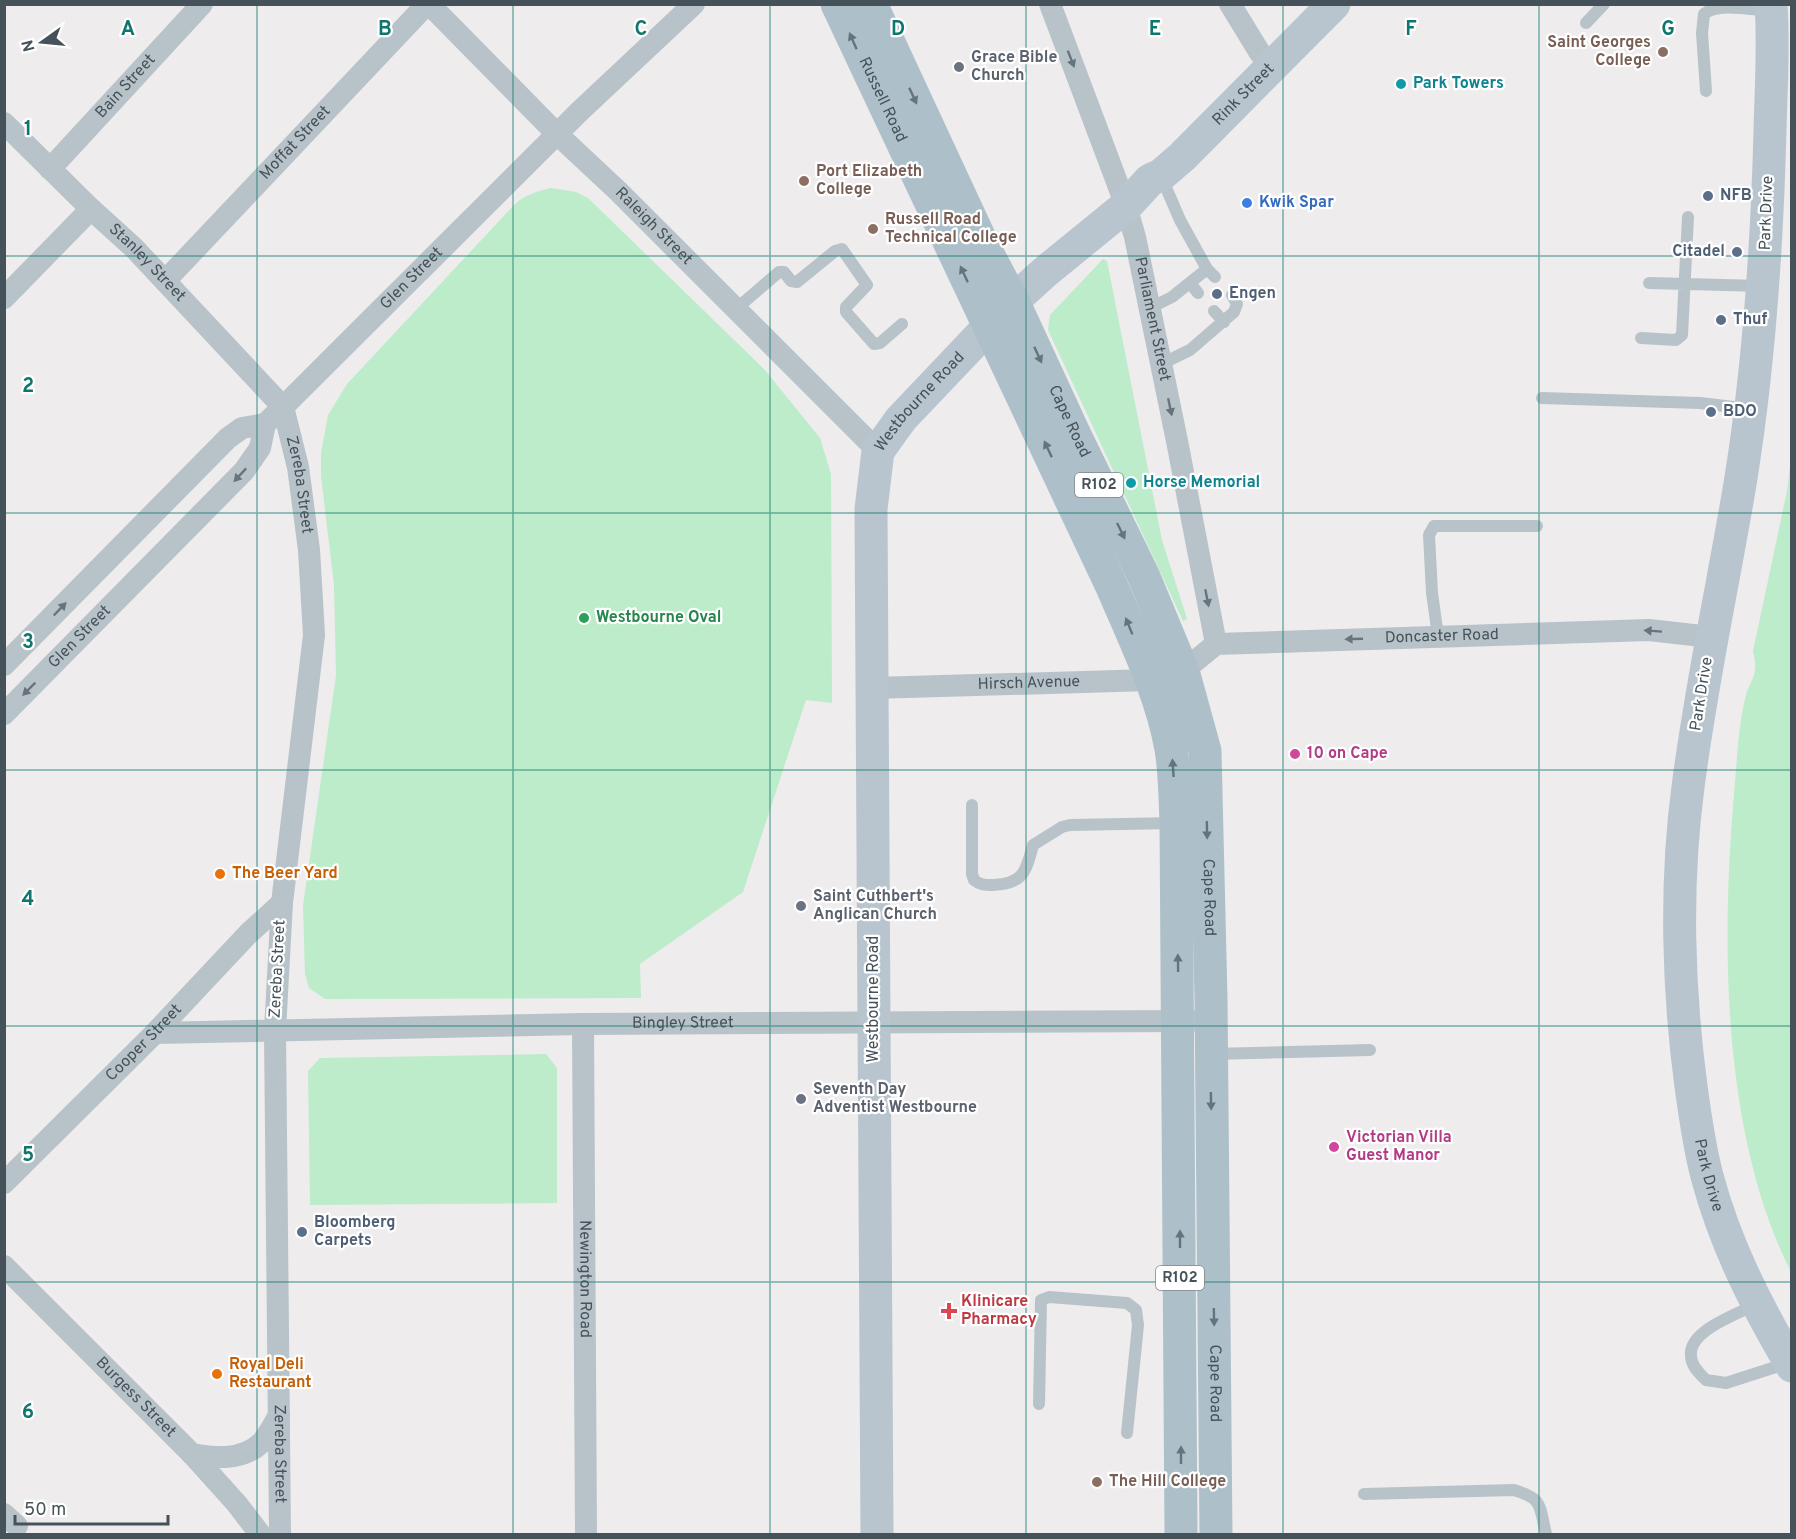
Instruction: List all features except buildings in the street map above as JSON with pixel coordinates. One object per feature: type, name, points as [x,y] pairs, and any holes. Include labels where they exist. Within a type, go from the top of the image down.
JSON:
[{"type":"main road","name":"Russell Road","points":[[837,4],[989,327]]},
{"type":"main road","name":"Russell Road","points":[[871,4],[983,245],[1013,301]]},
{"type":"main road","name":"Cape Road","points":[[1013,301],[1144,577],[1183,671],[1205,759],[1211,1054],[1216,1534]]},
{"type":"main road","name":"Cape Road","points":[[989,327],[1108,578],[1151,680],[1172,751],[1176,823],[1181,1534]]},
{"type":"street","name":"Bain Street","points":[[50,168],[202,4]]},
{"type":"street","name":"Raleigh Street","points":[[428,4],[878,451]]},
{"type":"street","name":"Moffat Street","points":[[165,281],[428,4]]},
{"type":"street","name":"Glen Street","points":[[4,665],[228,438],[242,428],[265,424],[283,408],[557,134],[694,4]]},
{"type":"street","name":"Parliament Street","points":[[1050,4],[1126,206],[1150,308],[1216,644]]},
{"type":"street","points":[[1230,4],[1265,60]]},
{"type":"street","name":"Rink Street","points":[[989,327],[1045,272],[1126,206],[1155,174],[1182,157],[1265,60],[1309,4]]},
{"type":"street","name":"Rink Street","points":[[1265,60],[1334,4]]},
{"type":"street","name":"Park Drive","points":[[1772,8],[1767,231],[1763,286],[1751,409],[1740,485],[1711,638],[1687,789],[1680,969],[1685,1044],[1698,1135],[1707,1175],[1738,1267],[1756,1305],[1790,1365]]},
{"type":"street","name":"Stanley Street","points":[[4,123],[134,248],[283,408]]},
{"type":"street","points":[[4,298],[91,209]]},
{"type":"street","name":"Westbourne Road","points":[[877,1534],[871,509],[878,451],[901,419],[989,327]]},
{"type":"street","name":"Zereba Street","points":[[280,1534],[274,1031],[282,903],[314,635],[311,572],[303,497],[298,466],[283,408]]},
{"type":"street","name":"Glen Street","points":[[4,714],[244,471],[260,448],[265,424]]},
{"type":"street","name":"Doncaster Road","points":[[1216,644],[1649,630],[1711,638]]},
{"type":"street","points":[[1183,671],[1216,644]]},
{"type":"street","name":"Hirsch Avenue","points":[[873,688],[1151,680],[1183,671]]},
{"type":"street","name":"Cooper Street","points":[[4,1183],[155,1033],[248,934],[282,903]]},
{"type":"street","name":"Bingley Street","points":[[155,1033],[582,1024],[1210,1022]]},
{"type":"street","name":"Newington Road","points":[[582,1024],[586,1534]]},
{"type":"street","name":"Burgess Street","points":[[4,1266],[192,1454],[237,1504],[260,1534]]},
{"type":"street","points":[[192,1454],[226,1457],[237,1456],[251,1450],[262,1443],[279,1414]]},
{"type":"lane","points":[[1586,24],[1604,4]]},
{"type":"lane","points":[[1706,92],[1702,33],[1704,14],[1708,10],[1722,8],[1772,8]]},
{"type":"lane","points":[[1150,308],[1211,273],[1155,174]]},
{"type":"lane","points":[[1641,338],[1676,340],[1681,338],[1688,217]]},
{"type":"lane","points":[[736,309],[779,272],[784,272],[791,281],[797,282],[835,251],[842,249],[867,285],[846,307],[846,312],[874,344],[880,343],[902,324]]},
{"type":"lane","points":[[1649,283],[1763,286]]},
{"type":"lane","points":[[1185,287],[1198,293]]},
{"type":"lane","points":[[1161,364],[1190,350],[1224,322],[1238,308],[1236,299],[1232,295]]},
{"type":"lane","points":[[1214,311],[1224,322]]},
{"type":"lane","points":[[1542,398],[1700,403],[1751,409]]},
{"type":"lane","points":[[1438,636],[1432,593],[1429,535],[1434,526],[1537,526]]},
{"type":"lane","points":[[972,806],[972,874],[978,884],[983,885],[1003,885],[1019,878],[1026,872],[1033,845],[1062,827],[1116,823],[1176,823]]},
{"type":"lane","points":[[1211,1054],[1370,1050]]},
{"type":"lane","points":[[1039,1404],[1041,1300],[1049,1297],[1127,1303],[1136,1310],[1138,1325],[1127,1433]]},
{"type":"lane","points":[[1756,1305],[1710,1328],[1695,1340],[1690,1356],[1696,1369],[1706,1380],[1726,1383],[1790,1365]]},
{"type":"lane","points":[[1364,1494],[1514,1490],[1532,1496],[1538,1503],[1546,1534]]},
{"type":"green space","name":"Westbourne Oval","points":[[551,188],[576,192],[588,198],[764,369],[820,438],[831,474],[832,703],[806,700],[743,892],[640,964],[641,998],[325,999],[309,988],[305,974],[303,906],[336,675],[334,585],[321,476],[321,453],[328,415],[347,384],[514,205],[531,194]]},
{"type":"green space","points":[[1103,259],[1107,261],[1162,540],[1187,619],[1183,621],[1048,330],[1050,315]]},
{"type":"green space","points":[[1791,458],[1791,1272],[1768,1218],[1751,1161],[1739,1100],[1728,975],[1728,913],[1730,852],[1741,719],[1747,692],[1755,672],[1753,651],[1787,491]]},
{"type":"green space","points":[[546,1054],[557,1068],[557,1203],[310,1205],[308,1071],[320,1058]]},
{"type":"place","name":"Saint Georges College","points":[[1663,52]]},
{"type":"place","name":"Grace Bible Church","points":[[959,67]]},
{"type":"place","name":"Park Towers","points":[[1401,84]]},
{"type":"place","name":"Port Elizabeth College","points":[[804,181]]},
{"type":"place","name":"NFB","points":[[1708,196]]},
{"type":"place","name":"Kwik Spar","points":[[1247,203]]},
{"type":"place","name":"Russell Road Technical College","points":[[873,229]]},
{"type":"place","name":"Citadel","points":[[1737,252]]},
{"type":"place","name":"Engen","points":[[1217,294]]},
{"type":"place","name":"Thuf","points":[[1721,320]]},
{"type":"place","name":"BDO","points":[[1711,412]]},
{"type":"place","name":"Horse Memorial","points":[[1131,483]]},
{"type":"place","name":"Westbourne Oval","points":[[584,618]]},
{"type":"place","name":"10 on Cape","points":[[1295,754]]},
{"type":"place","name":"The Beer Yard","points":[[220,874]]},
{"type":"place","name":"Saint Cuthbert's Anglican Church","points":[[801,906]]},
{"type":"place","name":"Seventh Day Adventist Westbourne","points":[[801,1099]]},
{"type":"place","name":"Victorian Villa Guest Manor","points":[[1334,1147]]},
{"type":"place","name":"Bloomberg Carpets","points":[[302,1232]]},
{"type":"place","name":"Klinicare Pharmacy","points":[[949,1311]]},
{"type":"place","name":"Royal Deli Restaurant","points":[[217,1374]]},
{"type":"place","name":"The Hill College","points":[[1097,1482]]}]
